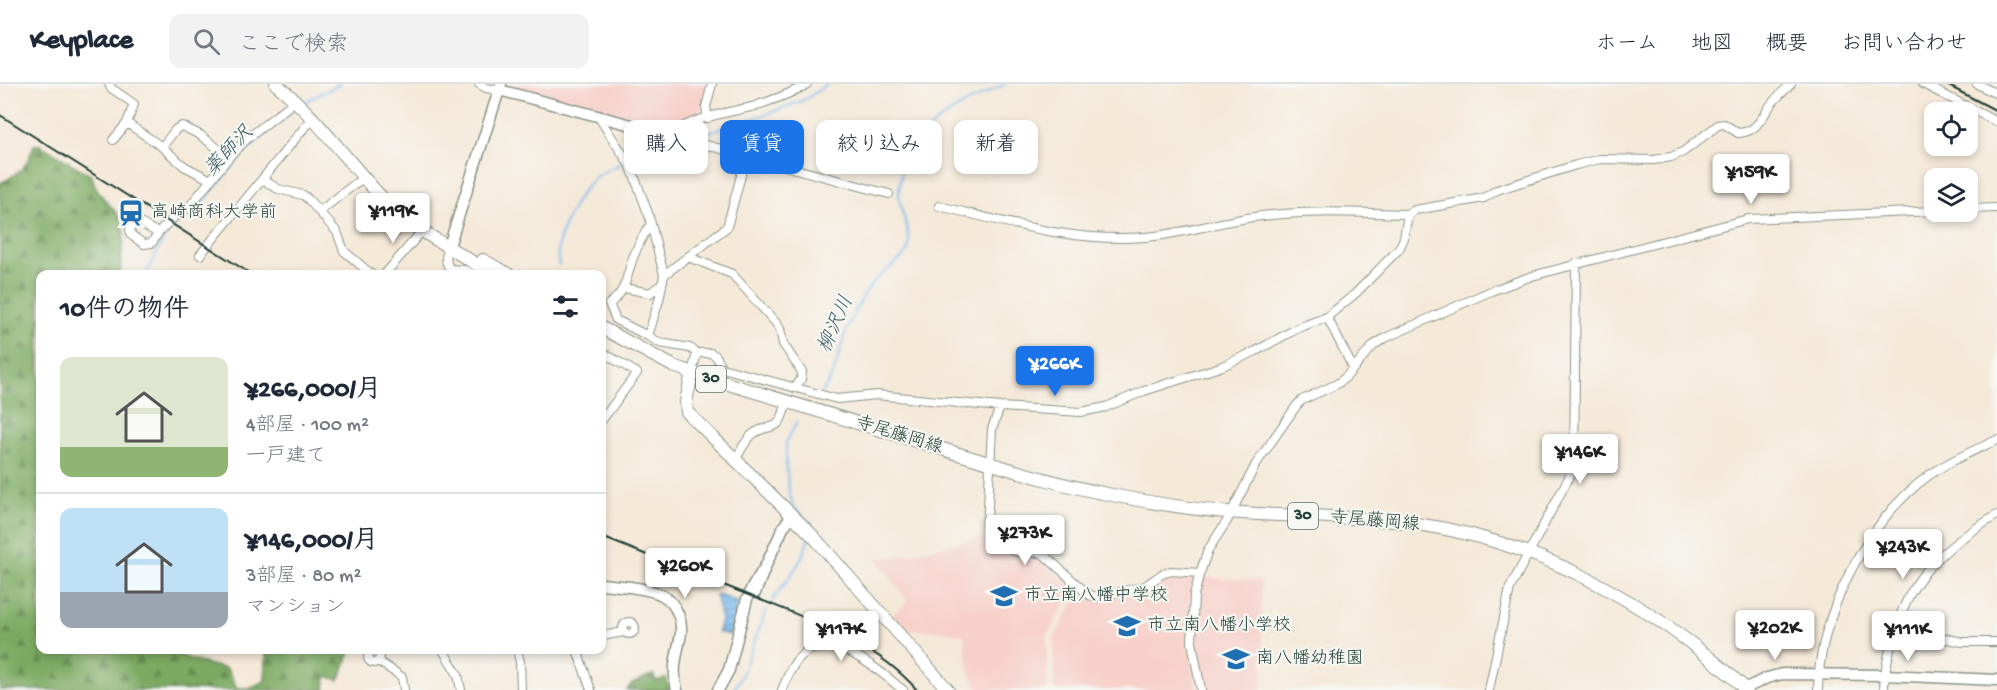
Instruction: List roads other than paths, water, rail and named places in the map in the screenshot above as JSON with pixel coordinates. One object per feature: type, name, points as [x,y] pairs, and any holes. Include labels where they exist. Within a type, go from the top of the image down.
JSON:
[{"type":"main road","points":[[276,84],[314,119],[396,212],[422,231],[486,270]]},
{"type":"main road","points":[[449,246],[473,254],[501,270]]},
{"type":"main road","name":"寺尾藤岡線","points":[[606,330],[691,376],[785,408],[828,414]]},
{"type":"main road","name":"寺尾藤岡線","points":[[606,339],[673,375],[691,376],[828,414],[1094,492],[1231,513],[1362,519],[1454,530],[1528,554],[1576,572],[1609,588],[1656,616],[1699,648],[1745,689]]},
{"type":"main road","name":"30","points":[[691,376],[686,402],[687,412],[847,572],[948,690]]},
{"type":"street","points":[[110,84],[111,88],[134,105],[128,123],[113,140]]},
{"type":"street","points":[[479,84],[486,88],[500,87],[624,123]]},
{"type":"street","points":[[708,118],[706,107],[712,84]]},
{"type":"street","points":[[702,120],[754,106],[796,91],[807,84]]},
{"type":"street","points":[[939,206],[1048,232],[1087,237],[1123,238],[1193,231],[1259,216],[1313,211],[1408,214],[1415,210],[1484,198],[1497,190],[1600,159],[1671,158],[1724,124],[1738,134],[1748,132],[1759,123],[1774,101],[1791,84]]},
{"type":"street","points":[[1923,84],[1997,122]]},
{"type":"street","points":[[1977,84],[1997,94]]},
{"type":"street","points":[[452,270],[446,263],[446,257],[500,87]]},
{"type":"street","points":[[158,233],[173,218],[189,207],[248,138],[296,100]]},
{"type":"street","points":[[598,116],[631,167],[651,224],[663,280],[648,336]]},
{"type":"street","points":[[200,255],[314,119]]},
{"type":"street","points":[[128,123],[184,166],[211,180]]},
{"type":"street","points":[[162,147],[176,129],[182,126],[200,135],[230,158]]},
{"type":"street","points":[[804,172],[889,194]]},
{"type":"street","points":[[624,288],[650,293],[688,257],[727,227],[741,174]]},
{"type":"street","points":[[320,211],[364,177]]},
{"type":"street","points":[[262,179],[278,189],[303,195],[337,232],[344,251],[366,270]]},
{"type":"street","points":[[1978,209],[1997,208]]},
{"type":"street","points":[[1201,690],[1192,642],[1194,595],[1208,550],[1231,513],[1256,464],[1297,405],[1302,400],[1337,384],[1374,345],[1491,291],[1532,276],[1748,219],[1924,211]]},
{"type":"street","points":[[651,224],[639,244],[624,288],[619,297],[609,304],[616,320],[660,343],[690,348],[697,353],[711,353],[716,356],[722,368],[837,399],[877,395],[1081,412],[1106,407],[1144,391],[1220,367],[1298,328],[1327,317],[1356,293],[1399,249],[1404,238],[1408,214]]},
{"type":"street","points":[[388,270],[422,231]]},
{"type":"street","points":[[688,257],[732,274],[776,323],[780,329],[783,344],[802,372],[801,379],[795,388]]},
{"type":"street","points":[[1489,690],[1510,588],[1574,468],[1576,263]]},
{"type":"street","points":[[1327,317],[1353,368]]},
{"type":"street","points":[[691,376],[697,353]]},
{"type":"street","points":[[606,354],[637,373],[606,415]]},
{"type":"street","points":[[1000,407],[992,429],[987,525],[990,537],[1017,552],[1042,553],[1089,595],[1098,597],[1146,586],[1162,574],[1171,571],[1200,573]]},
{"type":"street","points":[[736,459],[746,441],[754,434],[778,425],[785,408]]},
{"type":"street","points":[[1818,690],[1818,674],[1825,639],[1836,601],[1856,563],[1891,510],[1914,487],[1941,467],[1997,440]]},
{"type":"street","points":[[718,690],[729,670],[751,596],[784,526],[792,515]]},
{"type":"street","points":[[1884,690],[1884,675],[1891,645],[1902,609],[1914,588],[1926,570],[1941,555],[1997,515]]},
{"type":"street","points":[[606,585],[657,593],[670,602],[681,623],[681,637],[675,654],[674,669],[678,690]]},
{"type":"street","points":[[1898,624],[1906,630],[1962,642],[1997,642]]},
{"type":"street","points":[[606,635],[624,632]]},
{"type":"street","points":[[782,690],[800,656],[817,648],[828,646],[846,650],[862,659],[903,690]]},
{"type":"street","points":[[445,654],[458,675],[461,690]]},
{"type":"street","points":[[518,654],[521,690]]},
{"type":"street","points":[[578,654],[591,690]]},
{"type":"street","points":[[378,661],[402,677],[404,690]]},
{"type":"street","points":[[1745,689],[1767,678],[1782,674],[1884,675],[1997,680]]},
{"type":"water","points":[[718,594],[738,603],[730,635],[718,632],[721,620],[716,597]]},
{"type":"waterway","name":"薬師沢","points":[[306,101],[340,84]]},
{"type":"waterway","points":[[708,132],[804,100],[828,84]]},
{"type":"waterway","name":"柳沢川","points":[[822,392],[831,377],[855,310],[870,287],[901,258],[909,246],[899,192],[902,171],[910,153],[921,137],[935,124],[969,102],[1005,84]]},
{"type":"waterway","name":"薬師沢","points":[[148,270],[167,232],[202,203],[245,152],[296,108]]},
{"type":"waterway","points":[[559,265],[559,243],[574,204],[597,176],[622,163]]},
{"type":"waterway","name":"柳沢川","points":[[797,422],[786,442],[789,491],[793,506],[811,524],[810,528]]},
{"type":"waterway","name":"柳沢川","points":[[772,601],[803,556],[808,539]]},
{"type":"waterway","name":"柳沢川","points":[[734,690],[767,609]]},
{"type":"railway","points":[[1945,84],[1997,111]]},
{"type":"railway","points":[[0,115],[245,270]]},
{"type":"railway","points":[[606,539],[818,623],[881,658],[917,690]]},
{"type":"place","name":"高崎商科大学前","points":[[131,213]]},
{"type":"place","name":"市立南八幡中学校","points":[[1004,596]]},
{"type":"place","name":"市立南八幡小学校","points":[[1127,626]]},
{"type":"place","name":"南八幡幼稚園","points":[[1236,659]]}]
